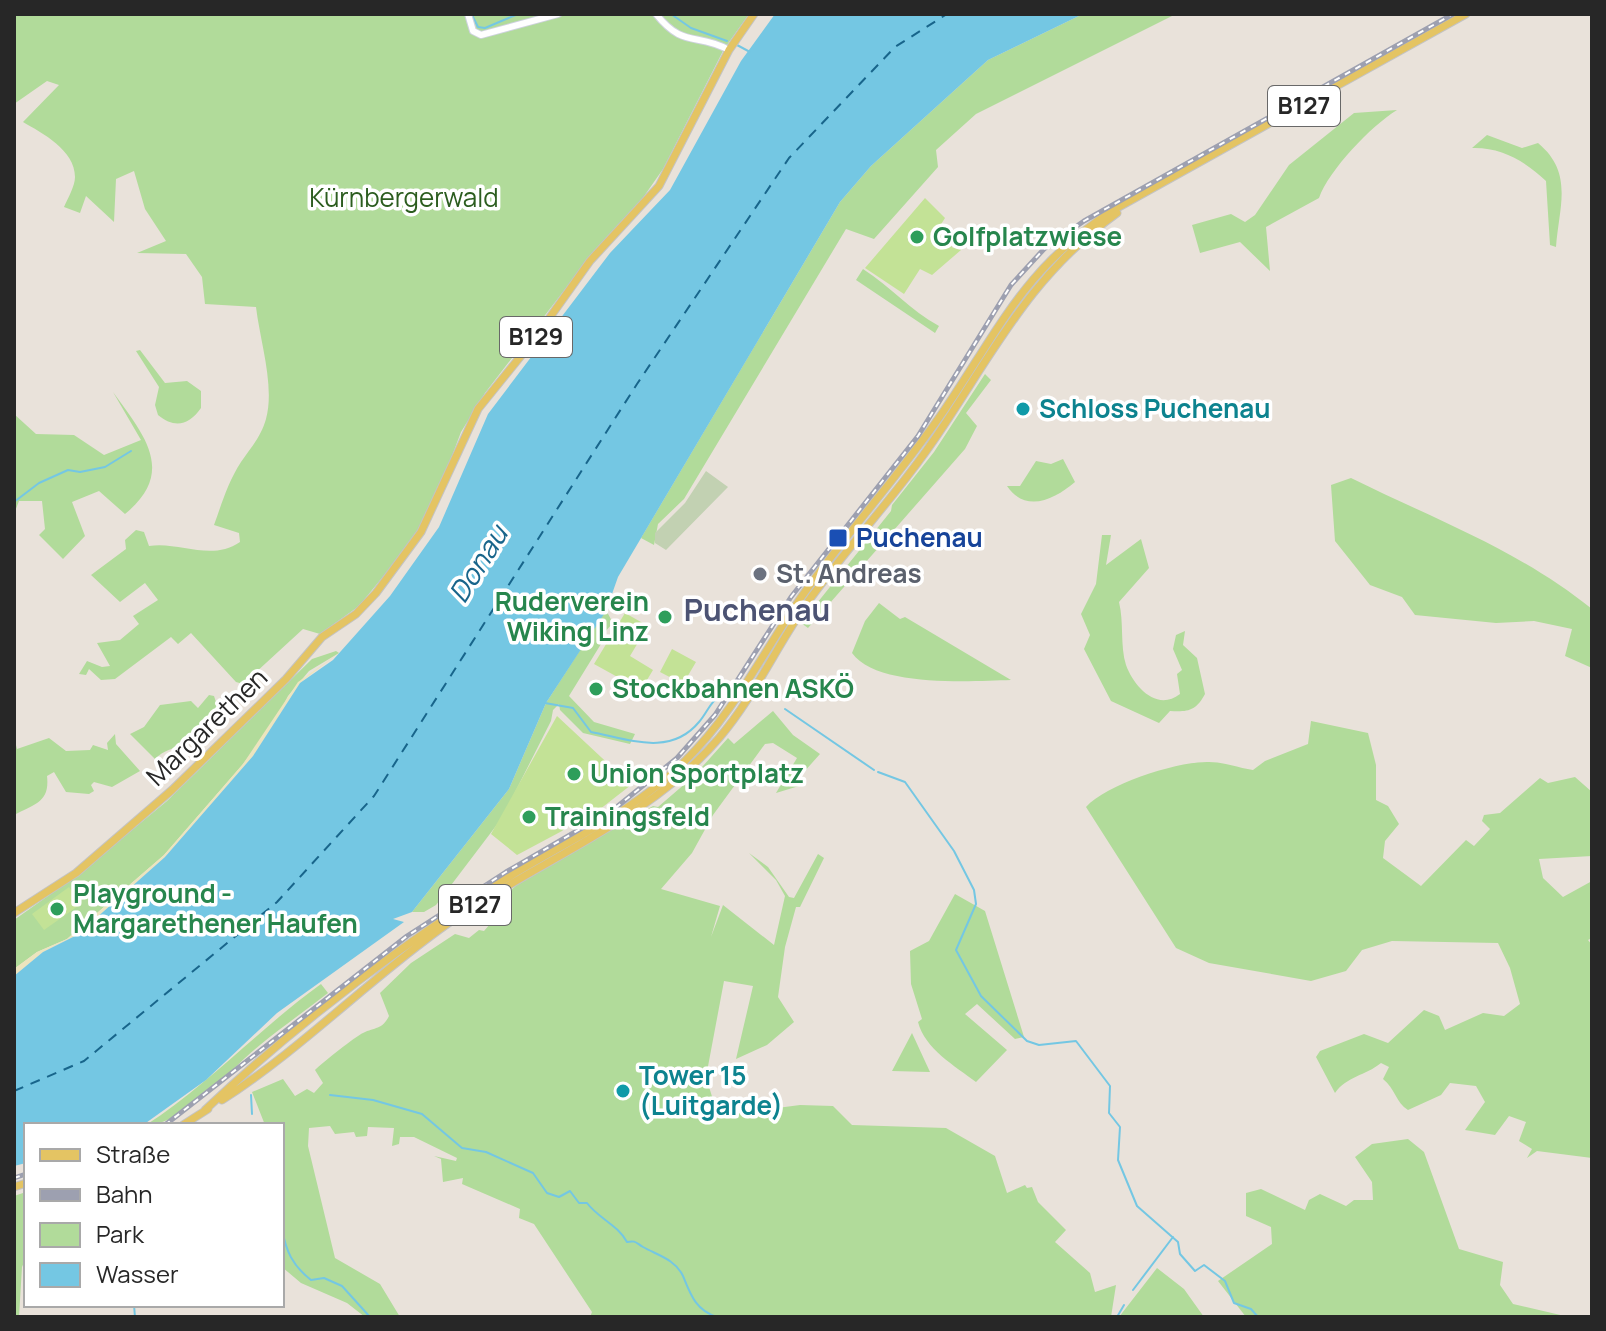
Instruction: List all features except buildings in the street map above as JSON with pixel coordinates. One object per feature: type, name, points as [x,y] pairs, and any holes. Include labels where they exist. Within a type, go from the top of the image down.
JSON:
[{"type":"main road","name":"B129","points":[[729,50],[754,14]]},
{"type":"main road","name":"B127","points":[[186,1123],[245,1085],[433,934],[515,880],[647,803],[690,768],[734,718],[810,600],[933,442],[1031,292],[1081,240],[1140,196],[1466,14]]},
{"type":"main road","name":"Margarethen","points":[[14,913],[93,856],[186,777],[286,679],[322,637],[376,593],[421,532],[461,440],[484,400],[533,341],[590,261],[659,186],[729,50]]},
{"type":"street","points":[[468,14],[473,31],[481,35],[558,14]]},
{"type":"street","points":[[656,14],[679,37],[707,41],[729,50]]},
{"type":"green space","name":"Kürnbergerwald","points":[[14,14],[749,14],[724,49],[663,169],[640,202],[596,249],[485,393],[461,432],[438,493],[412,541],[359,606],[320,634],[303,629],[243,684],[236,682],[191,633],[178,644],[171,637],[115,679],[101,680],[89,669],[86,675],[79,674],[87,661],[102,667],[110,666],[97,643],[120,640],[139,624],[133,616],[158,600],[145,583],[120,602],[91,575],[126,549],[125,540],[136,530],[144,532],[149,546],[206,551],[229,548],[240,542],[239,533],[214,525],[232,477],[264,425],[268,378],[256,307],[205,304],[202,277],[186,254],[137,253],[166,241],[145,209],[134,171],[116,179],[114,222],[86,196],[80,213],[64,207],[75,181],[74,167],[64,151],[23,122],[59,85],[47,81],[14,104]]},
{"type":"green space","points":[[1083,14],[1176,14],[976,114],[936,150],[938,167],[874,239],[846,229],[684,499],[658,524],[654,545],[641,538],[840,202],[871,166],[988,60]]},
{"type":"green space","points":[[1397,110],[1352,150],[1319,198],[1266,227],[1270,271],[1240,242],[1200,253],[1192,225],[1231,214],[1245,222],[1255,215],[1289,165],[1354,113]]},
{"type":"green space","points":[[1487,135],[1522,148],[1538,143],[1549,154],[1556,166],[1562,191],[1556,247],[1550,245],[1546,181],[1512,157],[1493,150],[1472,148]]},
{"type":"green space","name":"Golfplatzwiese","points":[[925,198],[945,218],[938,229],[953,248],[959,246],[961,250],[932,275],[920,269],[904,294],[865,268]]},
{"type":"green space","points":[[863,269],[939,326],[935,333],[856,280]]},
{"type":"green space","points":[[140,350],[165,383],[187,381],[201,391],[201,408],[192,418],[176,423],[158,415],[155,405],[159,387],[136,351]]},
{"type":"green space","points":[[985,374],[991,380],[966,413],[977,426],[965,449],[808,628],[801,623],[891,511],[892,505],[934,452]]},
{"type":"green space","points":[[113,392],[144,437],[152,467],[150,483],[141,498],[125,514],[99,491],[72,502],[85,536],[63,559],[39,535],[45,529],[42,501],[19,501],[14,514],[14,414],[36,434],[74,435],[104,455],[141,440]]},
{"type":"green space","points":[[1063,459],[1075,482],[1059,494],[1032,502],[1015,495],[1007,486],[1020,486],[1036,461],[1051,464]]},
{"type":"green space","points":[[706,471],[728,487],[666,550],[655,543],[655,533],[685,503]]},
{"type":"green space","points":[[1351,478],[1505,552],[1592,609],[1592,668],[1565,656],[1572,629],[1534,621],[1496,623],[1415,615],[1402,597],[1370,585],[1335,541],[1331,485]]},
{"type":"green space","points":[[1102,535],[1111,535],[1106,565],[1141,539],[1149,568],[1119,602],[1124,658],[1141,689],[1155,699],[1171,699],[1180,694],[1177,674],[1182,670],[1173,649],[1176,635],[1185,631],[1183,645],[1197,658],[1205,694],[1195,707],[1187,711],[1170,711],[1159,723],[1111,701],[1084,649],[1090,635],[1081,614],[1096,584]]},
{"type":"green space","points":[[879,603],[900,619],[905,617],[1011,680],[926,680],[882,672],[864,664],[852,653],[865,621]]},
{"type":"green space","points":[[606,610],[613,623],[603,634],[601,644],[569,696],[594,722],[635,734],[630,744],[583,733],[560,710],[559,704],[553,710],[551,721],[502,818],[436,905],[424,912],[412,912],[509,789],[546,703]]},
{"type":"green space","points":[[625,613],[648,626],[630,656],[653,670],[641,690],[594,664]]},
{"type":"green space","points":[[672,649],[696,662],[683,684],[660,672]]},
{"type":"green space","points":[[336,651],[339,653],[309,671],[288,696],[277,718],[243,764],[164,855],[67,939],[37,952],[14,969],[14,920],[79,874],[167,801],[312,659]]},
{"type":"green space","points":[[209,695],[214,696],[218,708],[207,723],[189,740],[155,759],[130,734],[144,727],[160,705],[191,701],[198,708]]},
{"type":"green space","points":[[773,711],[793,735],[820,754],[795,782],[799,786],[776,793],[797,758],[773,743],[765,744],[713,815],[692,853],[661,889],[720,906],[711,937],[723,905],[774,945],[785,896],[776,880],[749,853],[768,867],[789,897],[794,898],[818,854],[824,858],[800,907],[796,907],[785,947],[778,997],[794,1022],[767,1045],[736,1059],[753,986],[724,981],[706,1077],[718,1116],[800,1105],[833,1106],[852,1125],[946,1128],[995,1156],[1007,1193],[1025,1185],[1032,1187],[1038,1202],[1066,1230],[1055,1242],[1090,1273],[1095,1292],[1116,1285],[1111,1317],[590,1317],[592,1312],[534,1224],[519,1218],[520,1209],[462,1184],[463,1178],[443,1182],[441,1159],[434,1156],[456,1161],[457,1158],[414,1137],[400,1137],[399,1144],[392,1146],[394,1128],[368,1127],[367,1136],[356,1137],[354,1132],[335,1134],[330,1126],[309,1128],[308,1146],[335,1258],[380,1284],[400,1317],[365,1317],[347,1303],[301,1283],[284,1269],[284,1123],[264,1123],[252,1092],[283,1079],[295,1096],[307,1089],[314,1093],[323,1083],[315,1070],[354,1039],[386,1021],[389,1016],[380,993],[411,963],[455,934],[469,938],[479,930],[484,931],[496,917],[491,907],[517,885],[653,806],[658,807],[694,776],[728,738],[734,744]]},
{"type":"green space","points":[[557,716],[631,785],[586,820],[580,815],[562,831],[517,855],[491,834]]},
{"type":"green space","points":[[1311,721],[1368,733],[1376,765],[1376,800],[1388,806],[1399,824],[1385,841],[1383,858],[1421,886],[1466,840],[1474,846],[1490,829],[1482,821],[1484,815],[1500,813],[1540,778],[1548,783],[1575,777],[1592,792],[1592,856],[1539,859],[1543,878],[1563,897],[1592,881],[1592,938],[1588,940],[1592,945],[1592,1158],[1537,1151],[1527,1158],[1532,1149],[1519,1141],[1526,1122],[1509,1116],[1495,1135],[1465,1130],[1485,1102],[1476,1086],[1450,1083],[1441,1095],[1408,1110],[1383,1079],[1389,1067],[1381,1063],[1345,1083],[1335,1093],[1316,1057],[1320,1051],[1364,1034],[1388,1043],[1424,1010],[1439,1016],[1445,1030],[1483,1013],[1504,1016],[1520,1004],[1510,968],[1498,943],[1392,941],[1362,950],[1346,971],[1311,981],[1209,963],[1176,948],[1086,807],[1126,782],[1180,765],[1215,762],[1253,770],[1265,761],[1308,744]]},
{"type":"green space","points":[[115,734],[116,744],[140,771],[112,787],[94,782],[91,785],[94,791],[89,794],[66,792],[54,772],[47,776],[46,792],[40,801],[14,815],[14,737],[17,749],[49,738],[66,751],[90,750],[93,745],[108,750],[107,743]]},
{"type":"green space","name":"Playground - Margarethener Haufen","points":[[69,887],[81,904],[44,930],[32,914]]},
{"type":"green space","points":[[955,894],[985,911],[1024,1037],[1015,1039],[977,1004],[965,1014],[1007,1050],[976,1082],[927,1041],[918,1022],[922,1019],[911,984],[910,951],[929,941]]},
{"type":"green space","points":[[321,984],[328,993],[260,1045],[191,1106],[161,1123],[149,1123],[191,1092]]},
{"type":"green space","points":[[912,1033],[930,1072],[892,1071]]},
{"type":"green space","points":[[1408,1139],[1424,1152],[1459,1249],[1503,1262],[1500,1285],[1513,1304],[1569,1317],[1246,1317],[1218,1281],[1272,1244],[1271,1227],[1246,1216],[1246,1193],[1261,1189],[1305,1210],[1309,1200],[1320,1194],[1346,1206],[1354,1200],[1373,1200],[1372,1182],[1355,1157],[1372,1144]]},
{"type":"green space","points":[[24,1193],[24,1262],[19,1317],[14,1317],[14,1196]]},
{"type":"green space","points":[[1157,1268],[1184,1289],[1204,1317],[1119,1317]]},
{"type":"sand","points":[[339,653],[300,683],[253,756],[165,857],[77,935],[43,952],[14,976],[14,969],[37,952],[67,939],[164,855],[243,764],[298,682]]},
{"type":"water","name":"Donau","points":[[775,14],[1083,14],[988,60],[871,166],[840,202],[618,577],[606,611],[546,703],[509,789],[412,912],[393,919],[404,922],[277,1013],[206,1080],[146,1123],[24,1123],[24,1164],[14,1166],[14,976],[43,952],[77,935],[165,857],[253,756],[300,683],[333,660],[390,596],[439,527],[488,414],[610,253],[670,190],[741,61]]},
{"type":"waterway","points":[[472,15],[478,27],[485,28],[518,14]]},
{"type":"waterway","points":[[671,14],[691,28],[727,41]]},
{"type":"waterway","points":[[737,45],[750,52]]},
{"type":"waterway","points":[[14,502],[39,483],[68,470],[80,472],[105,467],[131,451]]},
{"type":"waterway","points":[[545,703],[573,708],[591,732],[648,743],[675,739],[688,733],[715,700],[724,694]]},
{"type":"waterway","points":[[785,709],[874,770]]},
{"type":"waterway","points":[[878,772],[905,782],[954,851],[974,890],[976,904],[956,950],[981,996],[1027,1041],[1039,1045],[1076,1041],[1110,1086],[1109,1113],[1120,1127],[1118,1160],[1137,1206],[1178,1242],[1180,1254],[1195,1271],[1204,1265],[1225,1281],[1234,1303],[1251,1309],[1258,1317]]},
{"type":"waterway","points":[[251,1095],[252,1114]]},
{"type":"waterway","points":[[330,1095],[373,1100],[422,1114],[462,1148],[486,1152],[533,1173],[547,1193],[559,1197],[570,1191],[579,1203],[587,1203],[627,1242],[636,1242],[675,1265],[698,1305],[717,1317]]},
{"type":"waterway","points":[[284,1236],[291,1257],[304,1274],[311,1280],[324,1278],[342,1286],[370,1317]]},
{"type":"waterway","points":[[1133,1290],[1173,1237]]},
{"type":"waterway","points":[[1117,1317],[1124,1305]]},
{"type":"waterway","points":[[134,1307],[135,1317]]},
{"type":"ferry route","points":[[14,1091],[84,1061],[277,902],[374,796],[637,384],[789,158],[895,47],[947,14]]},
{"type":"railway","points":[[168,1123],[407,936],[506,872],[613,810],[677,758],[715,715],[791,597],[918,436],[1011,285],[1044,249],[1084,221],[1453,14]]},
{"type":"railway","points":[[14,1178],[24,1175]]},
{"type":"place","name":"Golfplatzwiese","points":[[917,237]]},
{"type":"place","name":"Schloss Puchenau","points":[[1023,409]]},
{"type":"place","name":"Puchenau","points":[[838,538]]},
{"type":"place","name":"St. Andreas","points":[[760,574]]},
{"type":"place","name":"Ruderverein Wiking Linz","points":[[665,617]]},
{"type":"place","name":"Stockbahnen ASKÖ","points":[[596,689]]},
{"type":"place","name":"Union Sportplatz","points":[[574,774]]},
{"type":"place","name":"Trainingsfeld","points":[[529,817]]},
{"type":"place","name":"Playground - Margarethener Haufen","points":[[57,909]]},
{"type":"place","name":"Tower 15 (Luitgarde)","points":[[623,1091]]},
{"type":"district","name":"Puchenau","points":[[757,611]]}]
